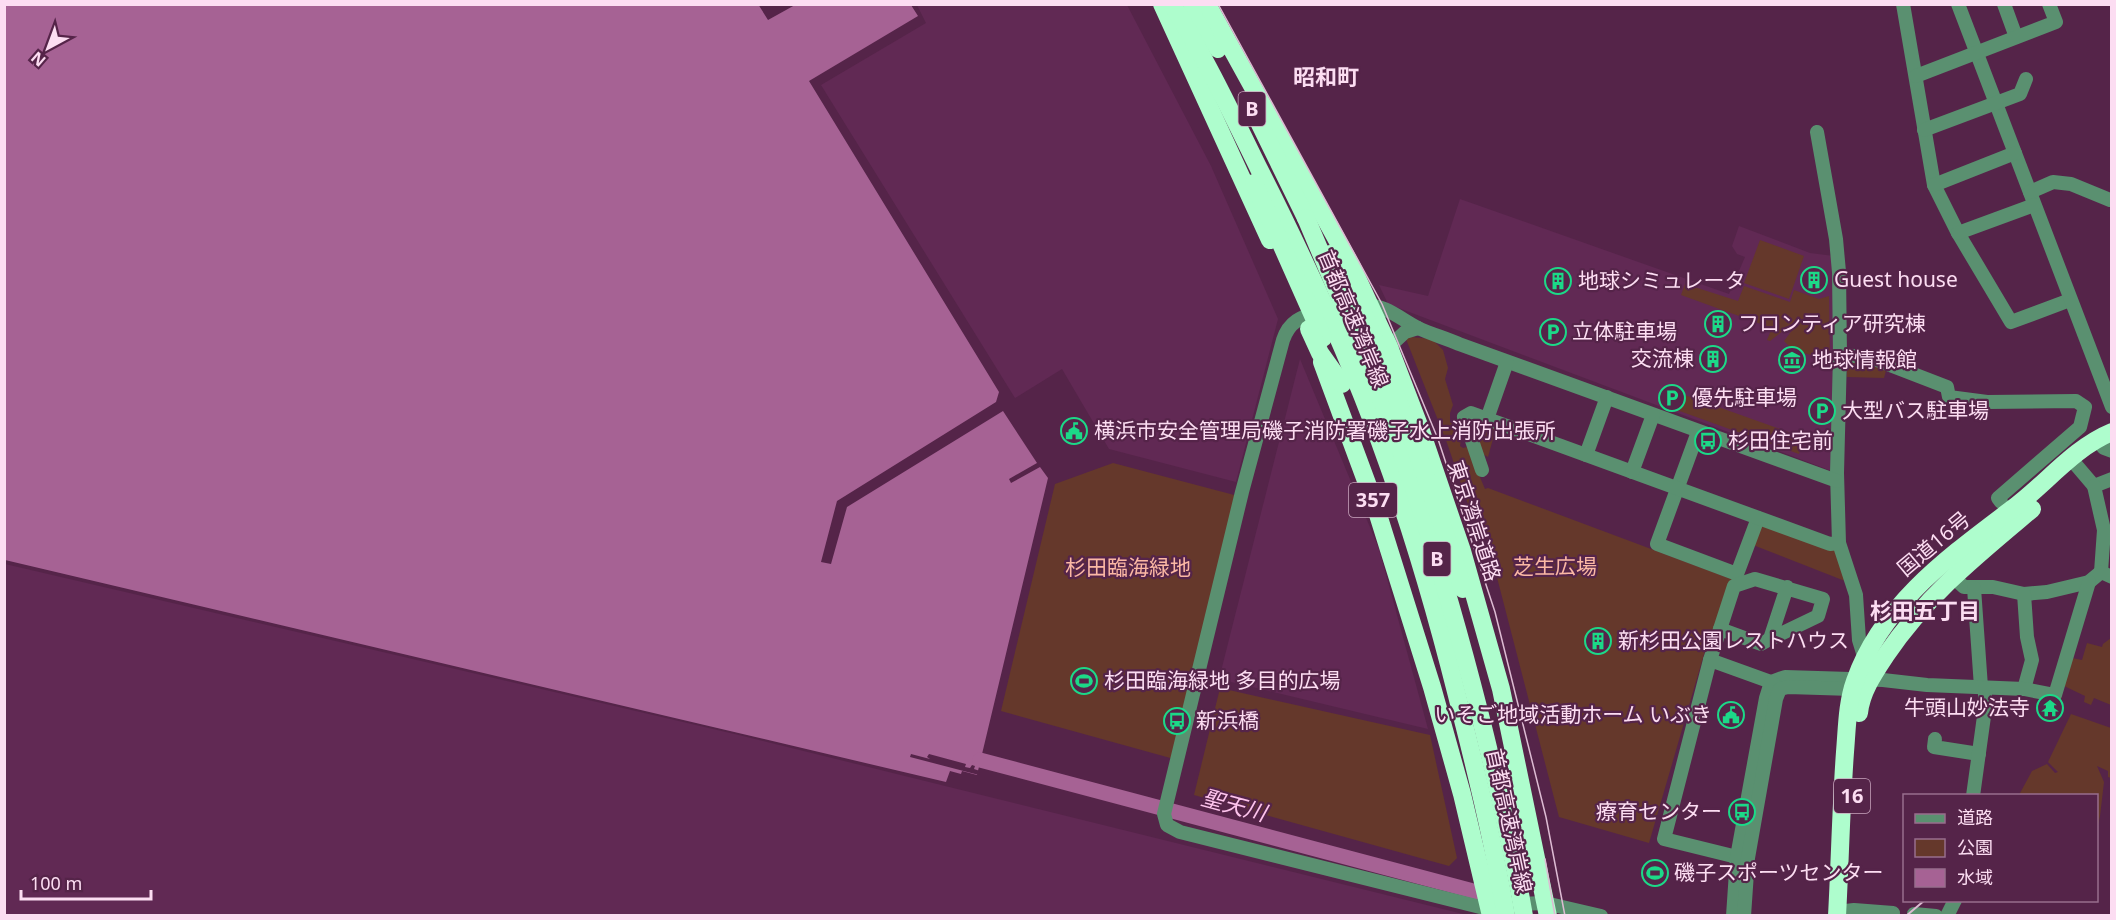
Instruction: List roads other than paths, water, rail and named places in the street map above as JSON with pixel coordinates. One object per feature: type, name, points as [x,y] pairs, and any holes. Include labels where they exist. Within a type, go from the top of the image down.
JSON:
[{"type":"highway","name":"357","points":[[1164,4],[1275,231],[1342,384],[1395,530],[1427,635],[1431,652],[1432,687]]},
{"type":"highway","name":"357","points":[[1164,4],[1305,315],[1375,505],[1432,687],[1496,913]]},
{"type":"highway","name":"首都高速湾岸線","points":[[1172,4],[1214,78],[1276,201],[1319,293],[1380,442],[1417,553],[1449,664],[1494,852],[1496,913]]},
{"type":"highway","name":"首都高速湾岸線","points":[[1192,4],[1256,117],[1306,218],[1395,434],[1434,548],[1466,659],[1492,763],[1524,915]]},
{"type":"highway","name":"東京湾岸道路","points":[[1207,4],[1352,267],[1389,347],[1420,428],[1462,551],[1501,689],[1547,909]]},
{"type":"highway","name":"B","points":[[1306,218],[1344,274],[1383,361],[1420,459],[1514,755]]},
{"type":"highway","name":"国道16号","points":[[1841,913],[1842,794],[1865,659],[1887,621],[1919,584],[1940,565],[2019,504],[2107,441]]},
{"type":"highway","name":"国道16号","points":[[1860,682],[1910,621],[1953,577],[2075,464]]},
{"type":"street","points":[[1903,4],[1934,185],[1958,233],[2010,322],[2070,300]]},
{"type":"street","points":[[1958,4],[2112,407]]},
{"type":"street","points":[[2004,4],[2016,37]]},
{"type":"street","points":[[1916,76],[2055,22],[2049,4]]},
{"type":"street","points":[[1924,130],[2020,94],[2026,79]]},
{"type":"street","points":[[1817,132],[1836,239],[1839,272],[1837,480],[1839,543],[1856,595],[1859,640],[1865,659]]},
{"type":"street","points":[[1934,185],[2015,153]]},
{"type":"street","points":[[1958,233],[2032,199],[2053,182],[2072,184],[2110,200]]},
{"type":"street","points":[[1514,915],[1496,913],[1180,832],[1167,825],[1164,814],[1167,796],[1242,492],[1282,340],[1289,326],[1305,315],[1370,305],[1383,309],[1418,328],[1507,362],[1837,480]]},
{"type":"street","points":[[1389,347],[1405,332],[1418,328]]},
{"type":"street","points":[[1840,355],[1877,360],[1947,387],[1949,397],[1987,402],[2076,401],[2085,407],[2080,427],[1998,498],[2001,502]]},
{"type":"street","points":[[1487,419],[1507,362]]},
{"type":"street","points":[[1586,455],[1607,397]]},
{"type":"street","points":[[1482,470],[1464,417],[1471,413],[1830,544],[1839,543]]},
{"type":"street","points":[[1632,472],[1653,415]]},
{"type":"street","points":[[1698,432],[1657,544],[1737,574],[1758,518]]},
{"type":"street","points":[[1953,577],[1964,587],[1993,587],[2024,594],[2047,592],[2089,582],[2106,575],[2108,527],[2094,486],[2075,464]]},
{"type":"street","points":[[2094,486],[2112,479]]},
{"type":"street","points":[[1719,629],[1761,644],[1818,616],[1823,599],[1755,579],[1734,586],[1719,629],[1664,839],[1737,857]]},
{"type":"street","points":[[1710,660],[1775,685],[1788,687],[1860,682],[2024,689],[2055,695],[2089,582]]},
{"type":"street","points":[[1770,639],[1787,587]]},
{"type":"street","points":[[1973,794],[1985,709],[1974,588]]},
{"type":"street","points":[[2024,594],[2027,636],[2032,660],[2024,689]]},
{"type":"street","points":[[1733,915],[1737,857],[1766,698],[1775,685]]},
{"type":"street","points":[[1744,915],[1748,858],[1776,699],[1775,685]]},
{"type":"street","points":[[1935,738],[1934,747],[1979,754]]},
{"type":"street","points":[[1536,861],[1555,895],[1577,909]]},
{"type":"street","points":[[1496,913],[1517,904],[1547,909],[1577,909],[1601,915]]},
{"type":"street","points":[[1841,913],[1893,913]]},
{"type":"street","points":[[1914,914],[1936,915]]},
{"type":"water","points":[[758,4],[768,20],[795,5],[911,5],[918,16],[809,81],[999,392],[996,402],[837,501],[821,562],[831,564],[847,507],[1003,411],[1037,463],[1009,479],[1011,483],[1040,467],[1048,478],[977,775],[950,771],[946,782],[5,560],[5,5]]},
{"type":"waterway","name":"聖天川","points":[[980,760],[1477,892]]},
{"type":"tram line","points":[[1218,4],[1382,304],[1438,439],[1495,612],[1546,817],[1565,916]]},
{"type":"tram line","points":[[1545,859],[1555,916]]},
{"type":"railway","points":[[1906,916],[1923,902]]},
{"type":"place","name":"Guest house","points":[[1814,280]]},
{"type":"place","name":"地球シミュレータ","points":[[1558,281]]},
{"type":"place","name":"フロンティア研究棟","points":[[1718,324]]},
{"type":"place","name":"立体駐車場","points":[[1553,332]]},
{"type":"place","name":"交流棟","points":[[1713,359]]},
{"type":"place","name":"地球情報館","points":[[1792,360]]},
{"type":"place","name":"優先駐車場","points":[[1672,398]]},
{"type":"place","name":"大型バス駐車場","points":[[1822,411]]},
{"type":"place","name":"横浜市安全管理局磯子消防署磯子水上消防出張所","points":[[1074,431]]},
{"type":"place","name":"杉田住宅前","points":[[1708,441]]},
{"type":"place","name":"新杉田公園レストハウス","points":[[1598,641]]},
{"type":"place","name":"杉田臨海緑地 多目的広場","points":[[1084,681]]},
{"type":"place","name":"牛頭山妙法寺","points":[[2050,708]]},
{"type":"place","name":"いそご地域活動ホーム いぶき","points":[[1731,715]]},
{"type":"place","name":"新浜橋","points":[[1177,721]]},
{"type":"place","name":"療育センター","points":[[1742,812]]},
{"type":"place","name":"磯子スポーツセンター","points":[[1655,873]]},
{"type":"district","name":"昭和町","points":[[1326,77]]},
{"type":"district","name":"杉田五丁目","points":[[1925,611]]},
{"type":"park label","name":"芝生広場","points":[[1555,567]]},
{"type":"park label","name":"杉田臨海緑地","points":[[1128,568]]}]
